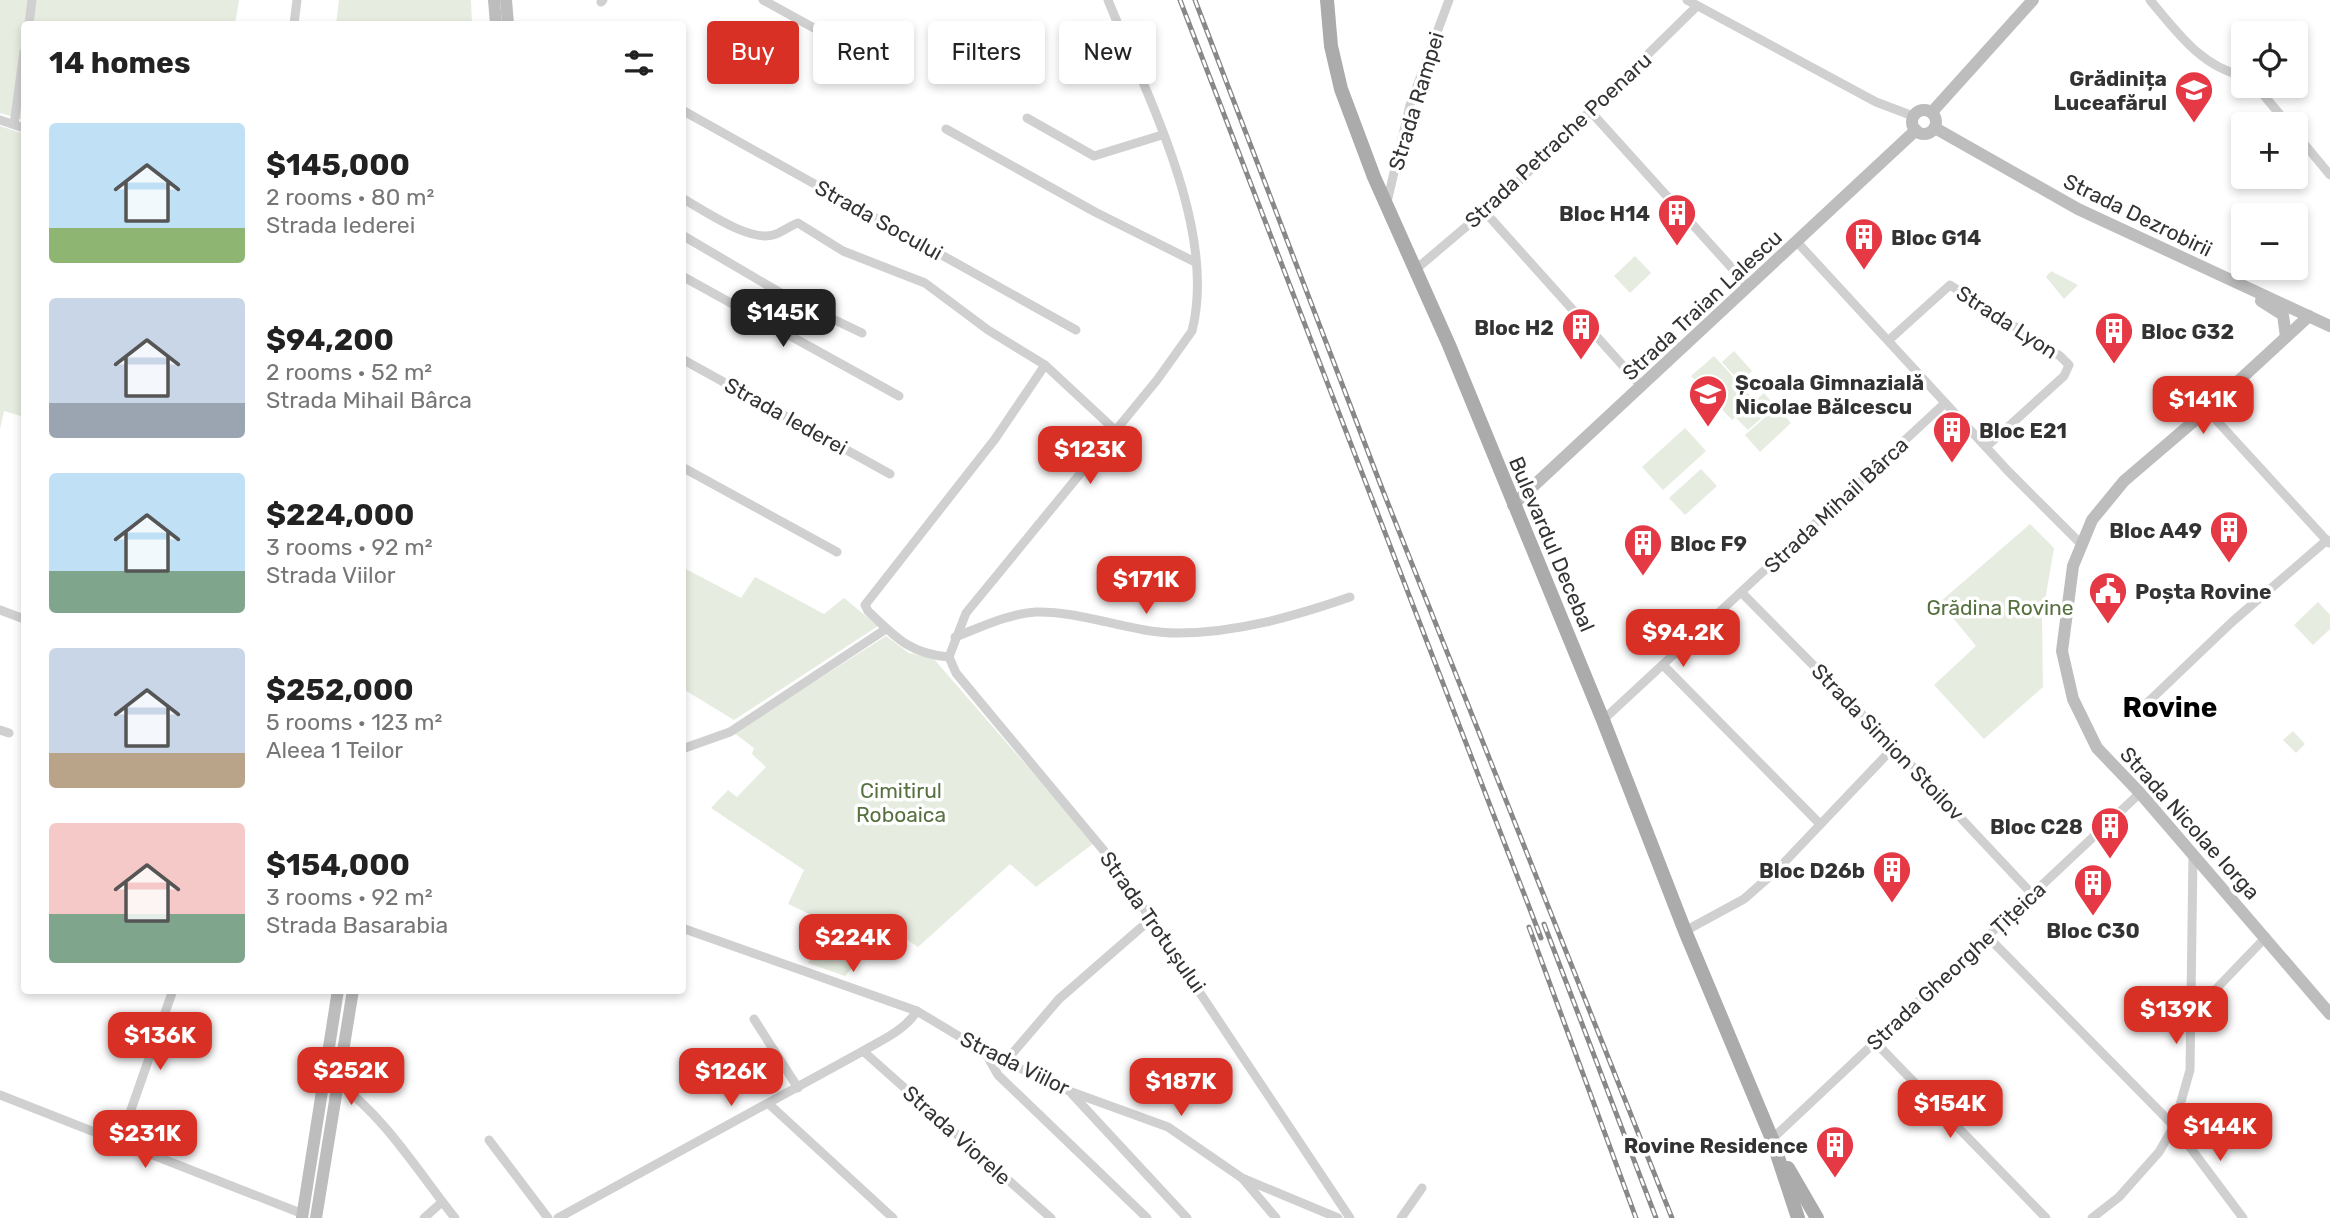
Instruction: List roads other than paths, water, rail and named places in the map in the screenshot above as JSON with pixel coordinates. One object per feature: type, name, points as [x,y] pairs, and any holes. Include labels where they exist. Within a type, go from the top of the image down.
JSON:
[{"type":"main road","name":"Bulevardul Decebal","points":[[1327,0],[1331,46],[1340,89],[1449,345],[1603,720],[1685,931],[1772,1139],[1798,1218]]},
{"type":"main road","name":"Bulevardul Decebal","points":[[1772,1139],[1817,1218]]},
{"type":"street","points":[[29,21],[32,0]]},
{"type":"street","points":[[294,21],[297,0]]},
{"type":"street","points":[[494,0],[505,21]]},
{"type":"street","points":[[506,0],[507,21]]},
{"type":"street","points":[[763,0],[813,28]]},
{"type":"street","points":[[1045,365],[995,439],[865,605],[886,629],[911,649],[931,656],[949,657],[966,613],[1157,380],[1192,331],[1195,262],[1189,207],[1108,0]]},
{"type":"street","name":"Strada Rampei","points":[[1387,204],[1410,105],[1449,0]]},
{"type":"street","points":[[1687,0],[1877,102],[1913,116]]},
{"type":"street","points":[[1932,112],[2033,0]]},
{"type":"street","points":[[2150,0],[2179,34],[2211,64],[2231,71]]},
{"type":"street","name":"Strada Petrache Poenaru","points":[[1415,270],[1485,212],[1591,112],[1697,6]]},
{"type":"street","points":[[14,124],[21,74]]},
{"type":"street","points":[[2266,98],[2278,112]]},
{"type":"street","points":[[1924,109],[1932,112],[1936,117],[1935,128],[1927,134],[1916,130],[1913,116],[1924,109]]},
{"type":"street","name":"Strada Socului","points":[[686,112],[1076,330]]},
{"type":"street","points":[[1591,112],[1749,287]]},
{"type":"street","points":[[1027,118],[1094,156],[1162,135]]},
{"type":"street","points":[[0,120],[21,127]]},
{"type":"street","points":[[946,128],[1095,212],[1195,262]]},
{"type":"street","name":"Strada Dezrobirii","points":[[1935,128],[2078,209],[2330,326]]},
{"type":"street","name":"Strada Traian Lalescu","points":[[1513,505],[1916,130]]},
{"type":"street","points":[[2308,148],[2330,175]]},
{"type":"street","points":[[686,200],[725,223],[757,235],[772,236],[798,223],[843,251],[925,283],[988,330],[1045,365],[1115,430]]},
{"type":"street","points":[[1485,212],[1642,387]]},
{"type":"street","points":[[686,236],[791,299],[862,333]]},
{"type":"street","points":[[1797,242],[1986,447],[2081,544]]},
{"type":"street","points":[[686,278],[899,396]]},
{"type":"street","points":[[2239,284],[2252,296],[2283,315],[2286,337]]},
{"type":"street","name":"Strada Lyon","points":[[1889,340],[1950,285],[2060,356],[2069,365],[2064,376],[1986,447]]},
{"type":"street","name":"Strada Nicolae Iorga","points":[[2309,316],[2207,410],[2124,481],[2092,520],[2073,566],[2064,618],[2062,651],[2073,699],[2097,748],[2140,793],[2330,1014]]},
{"type":"street","name":"Strada Iederei","points":[[686,361],[890,474]]},
{"type":"street","name":"Strada Mihail Bârca","points":[[1603,720],[1945,403]]},
{"type":"street","points":[[2145,705],[2232,622],[2329,542],[2207,410]]},
{"type":"street","points":[[686,469],[837,552]]},
{"type":"street","name":"Strada Simion Stoilov","points":[[1742,593],[1895,747],[2032,894]]},
{"type":"street","points":[[955,638],[1035,612],[1135,630],[1203,631],[1271,621],[1350,597]]},
{"type":"street","points":[[0,610],[21,618]]},
{"type":"street","points":[[686,748],[730,732],[886,629]]},
{"type":"street","name":"Strada Trotușului","points":[[949,657],[956,673],[1110,858],[1350,1218]]},
{"type":"street","points":[[1664,666],[1820,824]]},
{"type":"street","points":[[1685,931],[1744,899],[1895,747]]},
{"type":"street","name":"Strada Gheorghe Țițeica","points":[[1772,1139],[2140,793]]},
{"type":"street","points":[[2092,1218],[2138,1177],[2159,1152],[2174,1126],[2190,1070],[2193,855]]},
{"type":"street","points":[[1005,1062],[1059,999],[1152,918]]},
{"type":"street","name":"Strada Viilor","points":[[686,929],[917,1011],[1005,1062],[1069,1091],[1168,1127],[1242,1178],[1338,1218]]},
{"type":"street","points":[[1987,936],[2174,1126],[2243,1218]]},
{"type":"street","points":[[2192,1014],[2266,937]]},
{"type":"street","points":[[119,1143],[172,994]]},
{"type":"street","points":[[0,1095],[302,1216],[337,994]]},
{"type":"street","points":[[316,1218],[352,994]]},
{"type":"street","points":[[558,1218],[770,1105],[894,1033],[912,1020],[917,1011]]},
{"type":"street","points":[[754,1020],[798,1088]]},
{"type":"street","points":[[1875,1042],[2046,1218]]},
{"type":"street","name":"Strada Viorele","points":[[863,1051],[1051,1218]]},
{"type":"street","points":[[985,1052],[998,1075],[1147,1218]]},
{"type":"street","points":[[338,1083],[354,1094],[387,1132],[455,1218]]},
{"type":"street","points":[[1069,1091],[1187,1218]]},
{"type":"street","points":[[770,1105],[893,1218]]},
{"type":"street","points":[[489,1140],[548,1218]]},
{"type":"street","points":[[1242,1178],[1276,1218]]},
{"type":"street","points":[[1401,1218],[1422,1188]]},
{"type":"street","points":[[424,1218],[442,1202]]},
{"type":"railway","points":[[1180,0],[1541,938]]},
{"type":"railway","points":[[1195,0],[1383,491],[1672,1218]]},
{"type":"railway","points":[[1544,924],[1656,1218]]},
{"type":"railway","points":[[1529,927],[1636,1218]]},
{"type":"place","name":"Grădinița Luceafărul","points":[[2194,124]]},
{"type":"place","name":"Bloc H14","points":[[1677,247]]},
{"type":"place","name":"Bloc G14","points":[[1864,271]]},
{"type":"place","name":"Bloc H2","points":[[1581,361]]},
{"type":"place","name":"Bloc G32","points":[[2114,365]]},
{"type":"place","name":"Școala Gimnazială Nicolae Bălcescu","points":[[1708,428]]},
{"type":"place","name":"Bloc E21","points":[[1952,464]]},
{"type":"place","name":"Bloc A49","points":[[2229,564]]},
{"type":"place","name":"Bloc F9","points":[[1643,577]]},
{"type":"place","name":"Poșta Rovine","points":[[2108,625]]},
{"type":"place","name":"Bloc C28","points":[[2110,860]]},
{"type":"place","name":"Bloc D26b","points":[[1892,904]]},
{"type":"place","name":"Bloc C30","points":[[2093,917]]},
{"type":"place","name":"Rovine Residence","points":[[1835,1179]]},
{"type":"district","name":"Rovine","points":[[2170,707]]},
{"type":"park label","name":"Grădina Rovine","points":[[2000,607]]},
{"type":"park label","name":"Cimitirul Roboaica","points":[[901,802]]}]
